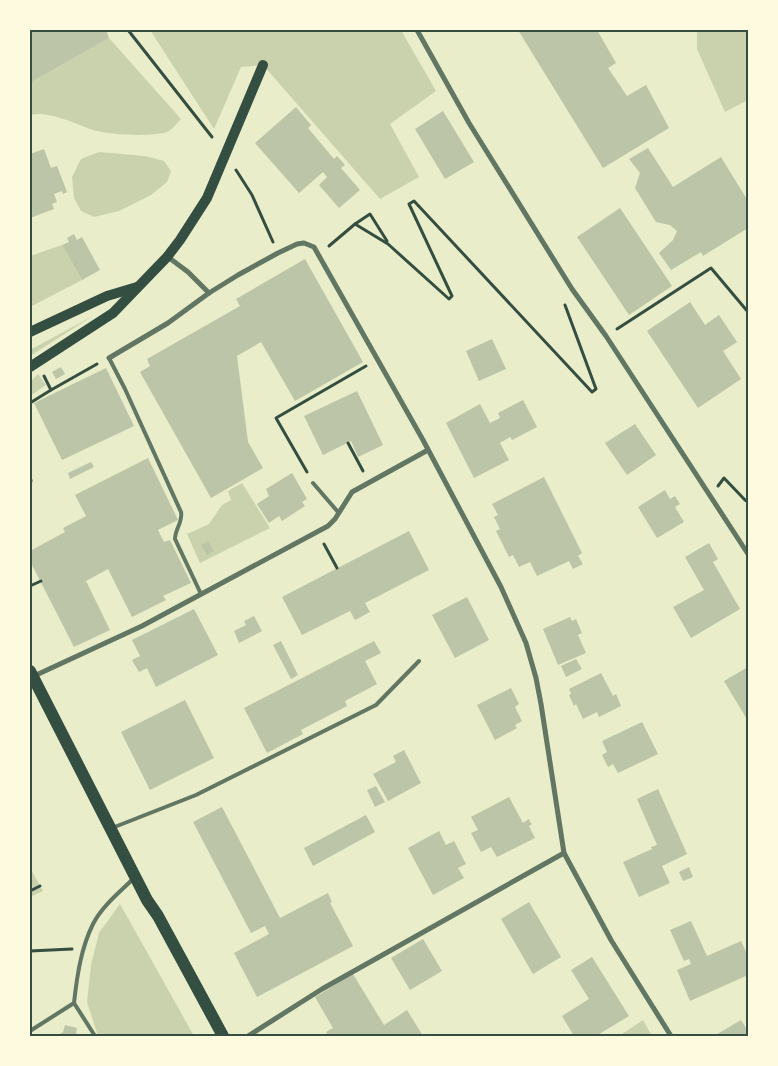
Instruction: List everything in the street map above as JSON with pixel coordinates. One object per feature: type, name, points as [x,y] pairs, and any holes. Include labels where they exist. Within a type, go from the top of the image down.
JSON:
[{"type":"main road","points":[[30,367],[113,313],[167,257],[207,198],[263,65]]},
{"type":"main road","points":[[30,332],[107,296],[140,286]]},
{"type":"main road","points":[[31,671],[135,877],[223,1036]]},
{"type":"street","points":[[416,30],[469,123],[572,289],[606,336],[748,554]]},
{"type":"street","points":[[109,358],[168,323],[210,293],[278,253],[304,243],[314,248],[320,255],[428,450],[501,587],[522,632],[531,660],[541,704],[564,853],[611,940],[672,1036]]},
{"type":"street","points":[[167,257],[188,272],[210,293]]},
{"type":"street","points":[[31,671],[142,626],[328,526],[336,519],[338,512],[352,492],[428,450]]},
{"type":"street","points":[[248,1036],[322,988],[564,853]]},
{"type":"lane","points":[[109,358],[181,512],[181,521],[175,532],[175,538],[201,594]]},
{"type":"lane","points":[[313,483],[338,512]]},
{"type":"lane","points":[[110,829],[196,795],[376,705],[419,661]]},
{"type":"lane","points":[[96,1036],[74,1003],[77,974],[93,923],[108,904],[135,877]]},
{"type":"lane","points":[[30,1031],[74,1003]]},
{"type":"path","points":[[128,30],[212,137]]},
{"type":"path","points":[[236,169],[256,203],[278,253]]},
{"type":"path","points":[[354,224],[388,244],[449,299],[452,296],[410,204],[414,201],[592,392],[596,388],[564,304],[565,297],[572,289]]},
{"type":"path","points":[[320,255],[332,241],[370,214],[388,244]]},
{"type":"path","points":[[606,336],[711,268],[748,312]]},
{"type":"path","points":[[30,402],[109,358]]},
{"type":"path","points":[[313,483],[276,418],[377,360]]},
{"type":"path","points":[[41,371],[51,390]]},
{"type":"path","points":[[348,443],[369,482]]},
{"type":"path","points":[[30,476],[30,483]]},
{"type":"path","points":[[713,484],[716,488],[724,478],[748,502]]},
{"type":"path","points":[[317,532],[337,568]]},
{"type":"path","points":[[30,586],[41,581]]},
{"type":"path","points":[[30,891],[40,886]]},
{"type":"path","points":[[30,951],[85,948]]},
{"type":"green space","points":[[150,30],[401,30],[436,91],[390,124],[419,177],[380,199],[263,65],[241,67],[214,129]]},
{"type":"green space","points":[[697,30],[748,30],[748,100],[725,112],[697,49]]},
{"type":"green space","points":[[109,38],[181,119],[169,131],[160,134],[141,135],[109,133],[93,130],[45,114],[30,115],[30,83]]},
{"type":"green space","points":[[99,152],[145,156],[164,161],[171,171],[167,182],[151,195],[119,211],[94,217],[81,211],[74,198],[72,177],[81,159]]},
{"type":"green space","points":[[62,245],[82,280],[30,307],[30,256]]},
{"type":"green space","points":[[93,316],[30,356],[30,350]]},
{"type":"green space","points":[[38,374],[46,385],[30,396],[30,382]]},
{"type":"green space","points":[[242,483],[270,528],[200,563],[187,534],[209,524],[222,505],[231,500],[228,491]]},
{"type":"green space","points":[[30,868],[43,891],[30,897]]},
{"type":"green space","points":[[120,904],[194,1036],[100,1036],[97,1033],[87,1002],[91,965],[99,933]]},
{"type":"green space","points":[[643,1020],[652,1036],[619,1036]]},
{"type":"building","points":[[39,30],[106,30],[109,38],[30,83],[30,33]]},
{"type":"building","points":[[518,30],[571,30],[572,32],[576,30],[597,30],[616,63],[608,68],[627,96],[646,85],[669,128],[603,168]]},
{"type":"building","points":[[296,107],[311,125],[308,128],[334,159],[337,156],[345,165],[341,168],[360,190],[339,208],[319,185],[327,177],[323,172],[299,193],[255,143]]},
{"type":"building","points":[[443,111],[474,162],[445,179],[415,129]]},
{"type":"building","points":[[648,148],[673,187],[721,157],[748,201],[748,228],[703,256],[701,252],[671,270],[659,253],[673,240],[677,231],[670,225],[656,222],[635,188],[640,173],[629,159]]},
{"type":"building","points":[[44,149],[51,168],[57,166],[67,192],[63,194],[62,191],[54,194],[57,202],[52,204],[54,209],[30,218],[30,154]]},
{"type":"building","points":[[620,208],[672,286],[629,315],[577,237]]},
{"type":"building","points":[[74,234],[77,240],[82,237],[100,270],[82,280],[62,245],[69,242],[67,238]]},
{"type":"building","points":[[305,259],[363,362],[295,401],[261,342],[237,356],[248,442],[263,468],[211,498],[140,372],[150,366],[147,359],[240,306],[236,299]]},
{"type":"building","points":[[690,302],[705,325],[719,315],[737,342],[723,351],[741,379],[698,408],[647,331]]},
{"type":"building","points":[[492,339],[506,369],[479,381],[466,351]]},
{"type":"building","points":[[61,367],[65,374],[56,379],[52,372]]},
{"type":"building","points":[[106,368],[134,426],[62,460],[34,403]]},
{"type":"building","points":[[357,391],[383,445],[358,457],[351,441],[323,455],[304,416]]},
{"type":"building","points":[[523,400],[537,427],[512,440],[510,437],[500,443],[509,460],[474,478],[446,423],[480,404],[490,423],[500,418],[498,413]]},
{"type":"building","points":[[635,424],[656,455],[627,475],[605,443]]},
{"type":"building","points":[[148,458],[178,520],[158,530],[164,542],[170,540],[191,583],[163,596],[166,600],[132,617],[108,569],[86,581],[110,630],[74,647],[30,561],[30,551],[65,532],[63,528],[86,516],[75,495]]},
{"type":"building","points":[[91,462],[94,467],[70,479],[68,473]]},
{"type":"building","points":[[292,473],[307,499],[302,502],[305,506],[282,521],[279,516],[269,523],[257,504],[269,496],[266,489]]},
{"type":"building","points":[[544,477],[582,553],[578,556],[583,564],[573,569],[569,561],[537,576],[530,562],[519,567],[513,555],[509,557],[496,531],[500,529],[494,517],[498,515],[492,504]]},
{"type":"building","points":[[665,490],[670,499],[675,496],[680,504],[675,507],[684,522],[657,538],[638,507]]},
{"type":"building","points":[[409,531],[429,570],[365,603],[370,612],[355,620],[350,611],[302,635],[282,597]]},
{"type":"building","points":[[208,541],[214,551],[207,555],[201,545]]},
{"type":"building","points":[[709,543],[718,559],[713,562],[740,609],[691,638],[673,607],[704,590],[685,557]]},
{"type":"building","points":[[467,597],[489,640],[455,658],[432,615]]},
{"type":"building","points":[[194,609],[218,655],[156,687],[147,668],[139,672],[132,660],[140,656],[132,640]]},
{"type":"building","points":[[254,616],[262,631],[239,643],[234,631],[246,625],[244,621]]},
{"type":"building","points":[[570,617],[572,621],[576,619],[582,633],[578,635],[586,653],[558,665],[543,629]]},
{"type":"building","points":[[281,641],[298,675],[291,679],[273,645]]},
{"type":"building","points":[[374,641],[381,653],[365,661],[377,684],[345,701],[347,706],[301,730],[303,734],[267,753],[244,708]]},
{"type":"building","points":[[576,659],[582,669],[566,677],[561,666]]},
{"type":"building","points":[[748,667],[748,721],[724,681]]},
{"type":"building","points":[[601,673],[613,696],[616,694],[621,706],[599,717],[597,712],[583,719],[576,704],[574,706],[569,695],[571,694],[569,689]]},
{"type":"building","points":[[511,688],[519,704],[515,707],[522,721],[515,725],[517,728],[495,740],[477,705]]},
{"type":"building","points":[[185,700],[214,758],[150,790],[121,732]]},
{"type":"building","points":[[642,722],[658,754],[618,773],[613,764],[608,767],[602,755],[607,752],[602,741]]},
{"type":"building","points":[[404,750],[421,783],[388,801],[373,774],[396,762],[393,756]]},
{"type":"building","points":[[376,786],[385,802],[375,807],[367,790]]},
{"type":"building","points":[[658,789],[687,854],[662,866],[670,883],[639,897],[623,862],[657,845],[637,799]]},
{"type":"building","points":[[509,797],[523,823],[529,819],[532,824],[529,826],[535,838],[497,857],[491,847],[481,852],[471,833],[478,830],[471,817]]},
{"type":"building","points":[[222,807],[280,918],[328,893],[332,902],[330,903],[353,946],[257,997],[234,953],[269,934],[265,926],[251,933],[193,822]]},
{"type":"building","points":[[366,815],[375,832],[313,866],[304,848]]},
{"type":"building","points":[[439,831],[446,845],[454,841],[466,864],[458,868],[464,878],[433,895],[408,848]]},
{"type":"building","points":[[689,867],[693,877],[683,881],[679,872]]},
{"type":"building","points":[[529,902],[561,957],[533,974],[501,919]]},
{"type":"building","points":[[691,921],[707,956],[741,941],[748,956],[748,975],[690,1001],[677,970],[691,964],[689,959],[684,961],[670,930]]},
{"type":"building","points":[[423,939],[442,971],[410,990],[391,958]]},
{"type":"building","points":[[592,957],[629,1016],[596,1036],[574,1036],[562,1016],[589,999],[571,970]]},
{"type":"building","points":[[353,974],[384,1025],[407,1010],[423,1036],[328,1036],[326,1032],[333,1028],[315,997]]},
{"type":"building","points":[[741,1020],[748,1031],[748,1036],[714,1036]]},
{"type":"building","points":[[65,1025],[77,1028],[76,1033],[78,1036],[57,1036],[63,1032]]}]
